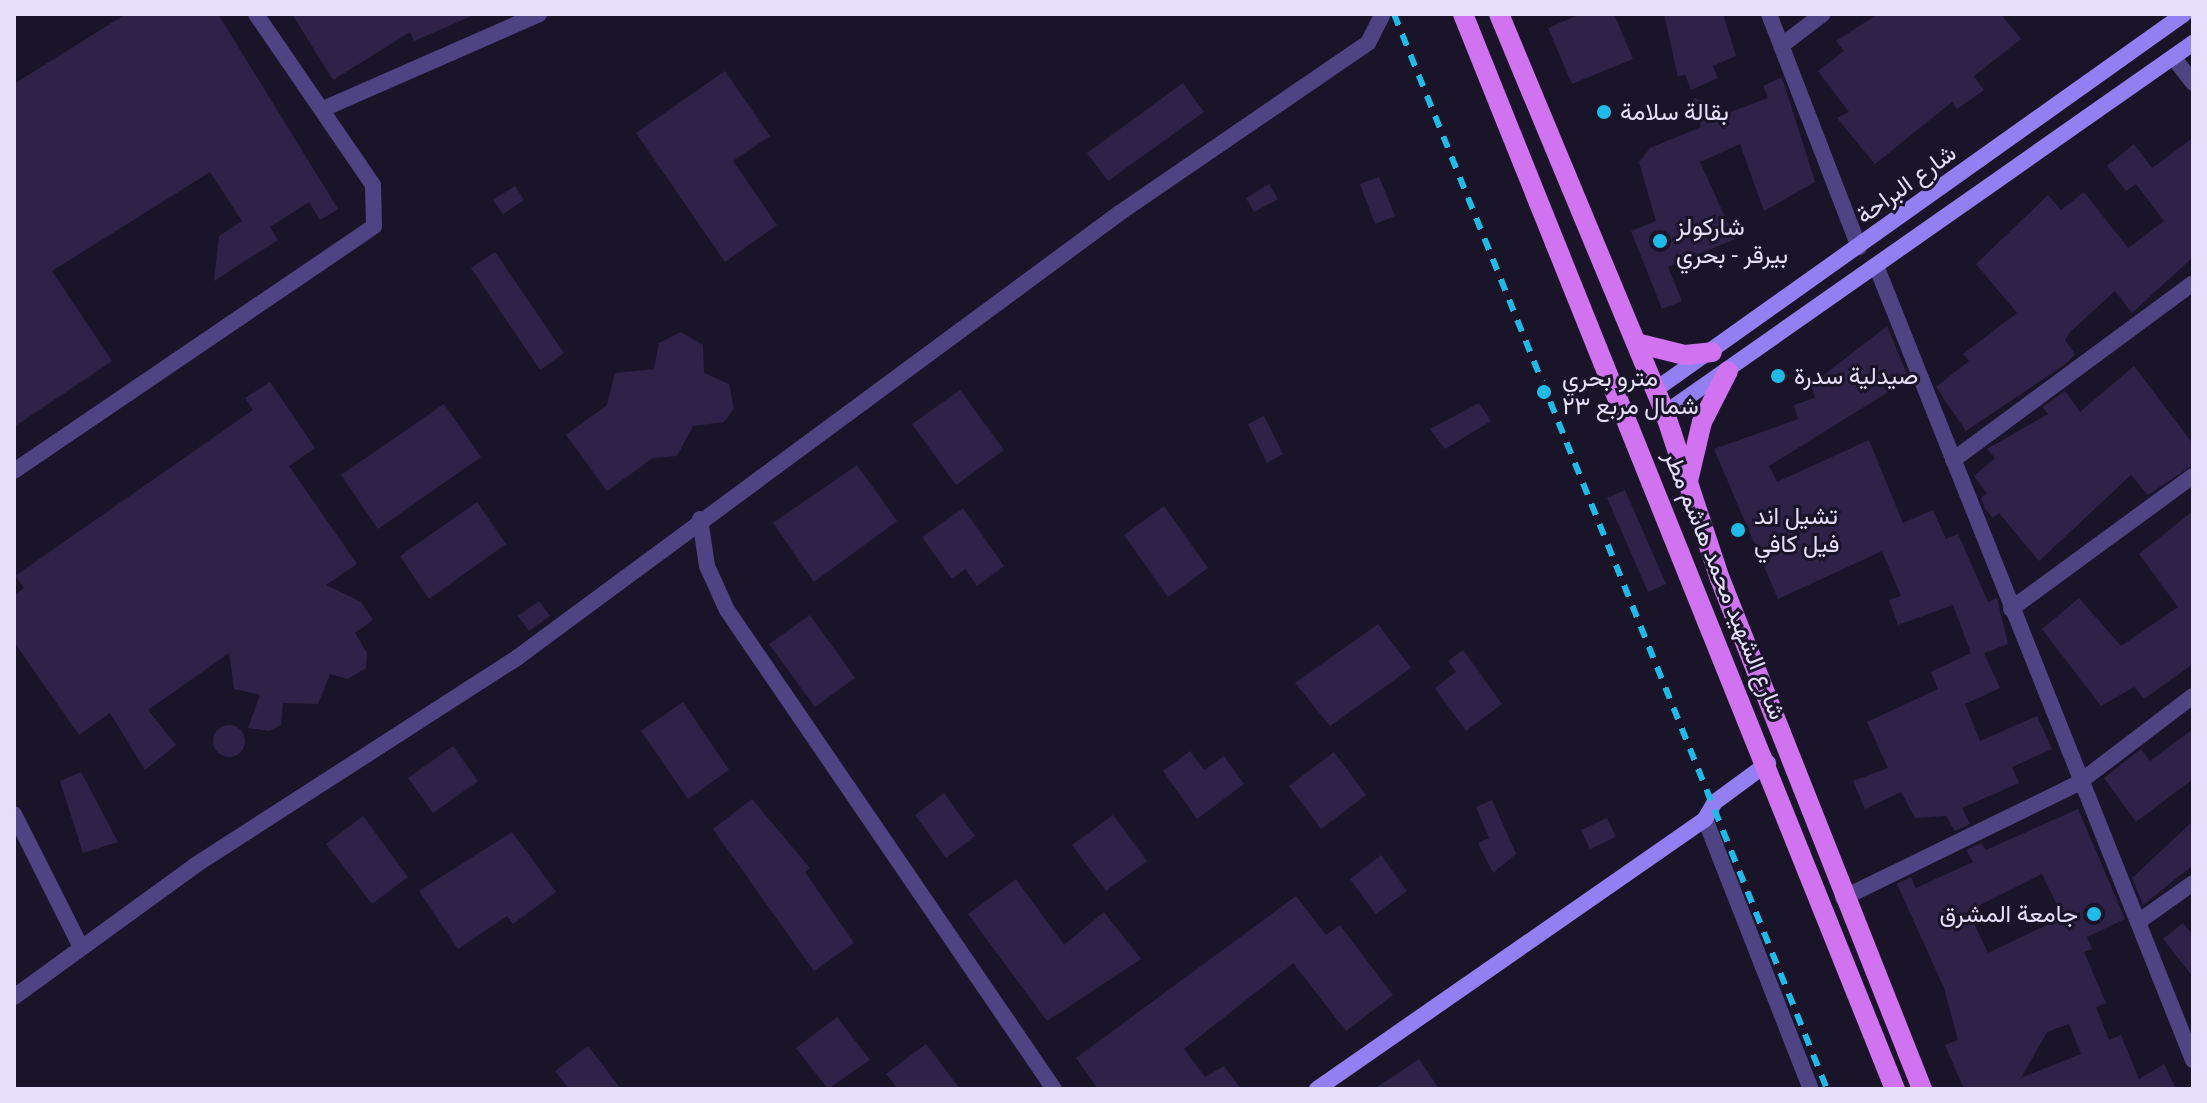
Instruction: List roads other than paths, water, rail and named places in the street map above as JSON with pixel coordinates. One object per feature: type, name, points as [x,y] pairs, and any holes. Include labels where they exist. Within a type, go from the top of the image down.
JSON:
[{"type":"main road","name":"شارع الشهيد محمد هاشم مطر","points":[[1463,14],[1768,763],[1895,1089]]},
{"type":"main road","name":"شارع الشهيد محمد هاشم مطر","points":[[1499,14],[1665,413],[1843,898],[1922,1089]]},
{"type":"main road","points":[[1636,343],[1685,355],[1712,352]]},
{"type":"main road","points":[[1688,481],[1702,422],[1728,371]]},
{"type":"street","points":[[14,471],[368,236],[377,195],[323,109],[256,14]]},
{"type":"street","points":[[323,109],[539,14]]},
{"type":"street","points":[[14,997],[81,947],[518,657],[700,519],[1132,204],[1368,43],[1383,14]]},
{"type":"street","points":[[1769,14],[1859,247]]},
{"type":"street","points":[[1782,45],[1823,14]]},
{"type":"street","name":"شارع البراحة","points":[[1655,390],[2181,15]]},
{"type":"street","points":[[1665,413],[1877,268],[2193,43]]},
{"type":"street","points":[[2173,57],[2193,83]]},
{"type":"street","points":[[1877,268],[2077,784],[2138,922],[2193,1060]]},
{"type":"street","points":[[1953,460],[2193,283]]},
{"type":"street","points":[[2011,609],[2193,476]]},
{"type":"street","points":[[700,519],[707,566],[727,610],[1054,1089]]},
{"type":"street","points":[[1843,898],[2077,784],[2193,696]]},
{"type":"street","points":[[1317,1089],[1705,819],[1715,802],[1768,763]]},
{"type":"street","points":[[14,814],[81,947]]},
{"type":"street","points":[[1705,819],[1811,1089]]},
{"type":"street","points":[[2138,922],[2193,883]]},
{"type":"railway","points":[[1394,14],[1827,1089]]},
{"type":"place","name":"بقالة سلامة","points":[[1604,112]]},
{"type":"place","name":"شاركولز بيرقر - بحري","points":[[1660,241]]},
{"type":"place","name":"صيدلية سدرة","points":[[1778,376]]},
{"type":"place","name":"مترو بحري شمال مربع ٢٣","points":[[1544,392]]},
{"type":"place","name":"تشيل اند فيل كافي","points":[[1738,530]]},
{"type":"place","name":"جامعة المشرق","points":[[2094,914]]}]
